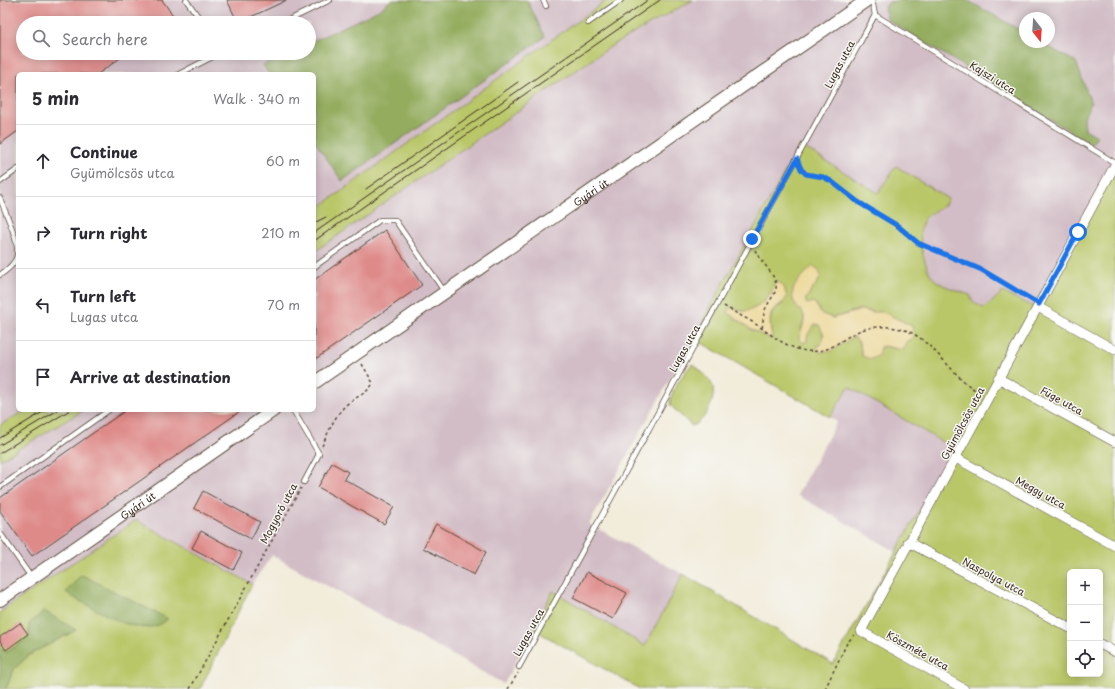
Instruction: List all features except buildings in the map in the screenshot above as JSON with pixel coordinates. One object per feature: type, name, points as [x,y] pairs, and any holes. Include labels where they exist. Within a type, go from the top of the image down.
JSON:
[{"type":"street","name":"Gyári út","points":[[316,381],[867,0]]},
{"type":"street","name":"Gyümölcsös utca","points":[[861,631],[908,542],[956,458],[988,396],[1039,306],[1115,164]]},
{"type":"street","points":[[1039,306],[1115,350]]},
{"type":"street","name":"Füge utca","points":[[998,378],[1115,442]]},
{"type":"street","name":"Gyári út","points":[[0,600],[271,412]]},
{"type":"street","name":"Meggy utca","points":[[956,458],[1115,546]]},
{"type":"street","name":"Naspolya utca","points":[[908,542],[1067,626]]},
{"type":"street","name":"Köszméte utca","points":[[861,631],[964,689]]},
{"type":"street","points":[[1103,646],[1115,652]]},
{"type":"lane","points":[[186,0],[198,16]]},
{"type":"lane","points":[[297,16],[330,0]]},
{"type":"lane","points":[[544,0],[546,6]]},
{"type":"lane","points":[[588,23],[621,0]]},
{"type":"lane","points":[[872,0],[875,15]]},
{"type":"lane","name":"Lugas utca","points":[[519,667],[719,304],[752,239],[875,15]]},
{"type":"lane","name":"Kajszi utca","points":[[875,15],[1115,164]]},
{"type":"lane","points":[[183,72],[206,60]]},
{"type":"lane","points":[[0,182],[16,171]]},
{"type":"lane","points":[[0,198],[16,242]]},
{"type":"lane","points":[[316,266],[380,220],[395,220],[444,292]]},
{"type":"lane","points":[[0,275],[10,268],[16,258]]},
{"type":"lane","points":[[0,487],[107,412]]},
{"type":"lane","points":[[294,412],[319,454]]},
{"type":"lane","name":"Mogyoró utca","points":[[304,482],[319,454]]},
{"type":"lane","points":[[0,533],[32,578]]},
{"type":"path","points":[[797,159],[801,169],[806,174],[823,177],[831,181],[858,202],[893,223],[918,243],[982,270],[1039,306]]},
{"type":"path","points":[[752,239],[758,257],[771,274],[776,290],[765,309],[762,329]]},
{"type":"path","points":[[719,304],[762,329],[782,343],[806,350],[818,351],[831,348],[852,334],[866,328],[883,327],[903,329],[911,333],[944,359],[968,385],[988,396]]},
{"type":"path","points":[[319,454],[332,424],[345,406],[370,388],[373,382],[356,354]]},
{"type":"path","name":"Mogyoró utca","points":[[190,689],[304,482]]},
{"type":"path","points":[[824,689],[847,643],[861,631]]},
{"type":"path","name":"Lugas utca","points":[[508,689],[518,674],[519,667]]},
{"type":"shaded area","points":[[0,0],[391,0],[379,10],[316,40],[316,16],[16,16],[16,60],[274,60],[263,65],[268,72],[16,72],[16,412],[23,412],[0,425]]},
{"type":"shaded area","points":[[527,0],[607,0],[316,210],[316,143],[342,180],[545,37]]},
{"type":"shaded area","points":[[693,0],[901,0],[898,1],[1085,129],[1084,117],[1091,103],[1076,62],[1051,48],[1055,48],[1055,12],[1019,12],[1019,30],[967,0],[1115,0],[1115,161],[1033,307],[1002,292],[992,302],[983,308],[934,280],[926,266],[921,239],[922,224],[933,211],[943,207],[878,193],[800,146],[589,524],[683,574],[645,646],[553,592],[504,684],[272,555],[252,584],[136,520],[0,612],[0,460],[81,412],[316,412],[316,251],[613,45]]},
{"type":"shaded area","points":[[849,387],[954,449],[897,552],[797,495],[837,422],[830,417]]},
{"type":"green space","points":[[391,0],[527,0],[545,37],[342,181],[316,143],[316,72],[268,72],[263,65],[274,60],[316,60],[316,40],[379,10]]},
{"type":"green space","points":[[607,0],[693,0],[613,45],[316,251],[316,210]]},
{"type":"green space","points":[[901,0],[967,0],[1019,30],[1019,48],[1051,48],[1076,62],[1091,103],[1084,117],[1085,129],[1097,136],[1091,144],[888,20],[884,8],[889,2]]},
{"type":"green space","points":[[800,145],[878,193],[896,166],[948,199],[943,207],[931,213],[922,224],[921,245],[925,262],[931,276],[935,280],[947,287],[970,295],[972,301],[983,308],[992,302],[1002,292],[1033,307],[1115,161],[1115,689],[640,689],[533,629],[553,591],[645,646],[683,574],[833,664],[954,449],[849,387],[830,417],[693,338]],"holes":[[[821,277],[805,300],[807,304],[817,305],[821,313],[832,317],[841,316],[857,310],[874,312],[887,316],[912,326],[908,341],[896,349],[884,346],[862,356],[860,344],[854,336],[846,340],[817,348],[823,337],[821,329],[819,325],[814,325],[807,336],[801,329],[804,319],[803,313],[794,300]],[[774,288],[783,304],[772,314],[772,339],[752,330],[728,313],[733,307],[746,311],[752,310],[762,303]]]},
{"type":"green space","points":[[692,364],[701,371],[713,387],[713,398],[705,416],[692,426],[670,405],[672,394],[681,378]]},
{"type":"green space","points":[[23,412],[81,412],[0,460],[0,425]]},
{"type":"green space","points":[[136,520],[252,584],[200,689],[6,689],[14,669],[29,655],[76,630],[29,624],[29,637],[7,652],[0,649],[0,612]]},
{"type":"green space","points":[[81,575],[168,619],[159,625],[140,627],[120,622],[110,617],[66,592]]},
{"type":"green space","points":[[44,611],[76,630],[29,655],[14,669],[6,689],[0,689],[0,649],[7,652],[29,637],[29,624]]},
{"type":"sand","points":[[813,266],[819,270],[821,277],[805,300],[807,304],[814,302],[822,314],[833,318],[861,310],[883,312],[912,326],[914,338],[908,341],[903,350],[884,346],[880,347],[878,356],[871,359],[862,356],[860,344],[854,336],[831,351],[819,352],[817,348],[822,342],[824,335],[819,325],[814,325],[807,336],[807,341],[803,343],[799,338],[804,316],[797,307],[792,295],[796,284]]},
{"type":"sand","points":[[779,282],[784,287],[787,297],[771,314],[770,322],[772,339],[752,330],[728,313],[730,308],[745,311],[750,310],[764,302],[771,294],[774,284]]},
{"type":"tram line","points":[[316,232],[648,0]]},
{"type":"tram line","points":[[316,240],[660,0]]},
{"type":"tram line","points":[[366,189],[518,82]]},
{"type":"tram line","points":[[316,222],[326,217]]},
{"type":"tram line","points":[[0,438],[43,412]]},
{"type":"tram line","points":[[0,445],[55,412]]},
{"type":"tram line","points":[[0,453],[67,412]]},
{"type":"route","points":[[752,239],[797,159],[801,169],[806,174],[823,177],[831,181],[858,202],[898,226],[918,243],[982,270],[1039,304],[1078,232]]}]
